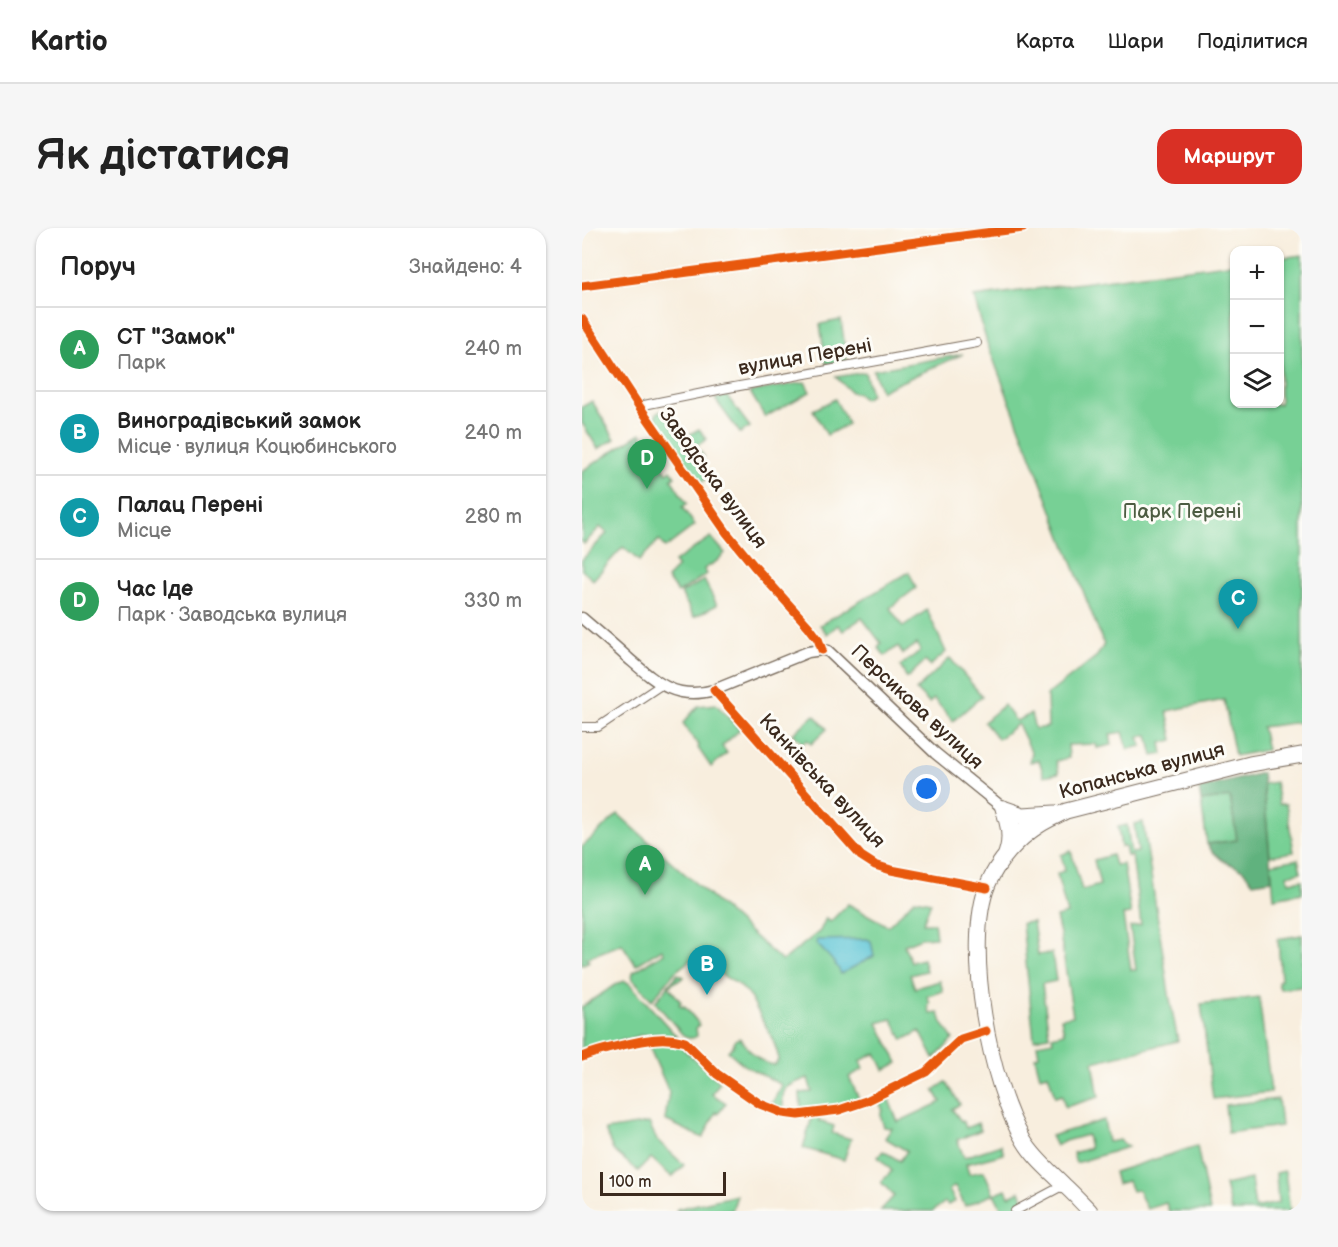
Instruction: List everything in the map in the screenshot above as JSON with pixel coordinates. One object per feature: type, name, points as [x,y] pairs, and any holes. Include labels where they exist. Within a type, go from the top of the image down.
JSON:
[{"type":"highway","name":"Копанська вулиця","points":[[1089,1211],[1030,1150],[1015,1125],[996,1071],[986,1031],[978,942],[983,899],[989,882],[1004,859],[1028,834],[1066,811],[1250,764],[1302,755]]},
{"type":"highway","points":[[1004,808],[1023,815],[1066,811]]},
{"type":"highway","points":[[1004,808],[1010,838],[1004,859]]},
{"type":"main road","name":"Персикова вулиця","points":[[582,618],[653,680],[686,693],[704,693],[808,652],[828,651],[935,753],[1004,808],[1023,820],[1029,829],[1028,834]]},
{"type":"street","points":[[582,286],[1023,228]]},
{"type":"street","name":"Заводська вулиця","points":[[582,319],[726,533],[809,627],[818,639],[822,650]]},
{"type":"street","name":"вулиця Перені","points":[[639,406],[977,343]]},
{"type":"street","points":[[582,727],[598,727],[662,685]]},
{"type":"street","name":"Канківська вулиця","points":[[714,690],[861,856],[869,862],[891,870],[987,888]]},
{"type":"street","points":[[582,1057],[645,1040],[685,1042],[717,1074],[760,1104],[783,1113],[798,1115],[839,1110],[866,1101],[926,1072],[961,1039],[986,1031]]},
{"type":"street","points":[[1015,1211],[1064,1185]]},
{"type":"green space","name":"Парк Перені","points":[[1302,255],[1302,727],[1301,722],[1262,727],[1267,750],[1235,756],[1224,700],[1167,711],[1173,740],[1161,743],[1163,754],[1153,756],[1148,735],[1139,737],[1142,746],[1128,749],[1123,732],[1110,734],[1112,745],[1097,748],[1096,744],[1068,745],[1069,758],[1056,761],[1059,773],[1044,776],[1039,760],[1030,762],[1032,753],[1018,724],[998,739],[984,722],[1004,705],[1016,721],[1031,714],[1035,729],[1048,727],[1047,695],[1097,656],[1104,645],[987,343],[974,297],[1230,264],[1230,408],[1284,408],[1284,257]]},
{"type":"green space","points":[[841,320],[847,361],[826,364],[820,324]]},
{"type":"green space","points":[[963,354],[881,391],[873,370]]},
{"type":"green space","points":[[865,372],[871,395],[864,399],[851,392],[836,377]]},
{"type":"green space","points":[[805,382],[810,392],[765,417],[750,392]]},
{"type":"green space","points":[[727,396],[750,427],[740,433],[715,399]]},
{"type":"green space","points":[[835,399],[848,424],[827,435],[813,410]]},
{"type":"green space","points":[[592,401],[615,439],[598,449],[582,423],[582,407]]},
{"type":"green space","points":[[667,410],[685,437],[699,429],[707,439],[696,446],[704,457],[700,461],[711,476],[700,483],[655,419],[657,412]]},
{"type":"green space","points":[[641,433],[667,473],[671,470],[675,476],[671,479],[687,504],[682,507],[695,525],[665,548],[659,540],[639,561],[623,547],[593,580],[582,570],[582,560],[607,533],[600,527],[584,544],[582,541],[582,471]]},
{"type":"green space","points":[[711,537],[725,553],[704,569],[707,574],[678,593],[667,578],[678,567],[674,562]]},
{"type":"green space","points":[[909,572],[916,588],[890,608],[903,627],[927,610],[946,652],[930,666],[925,661],[907,678],[900,666],[920,651],[917,644],[903,654],[898,646],[885,656],[878,647],[881,643],[862,618],[843,631],[838,625],[827,634],[820,625]]},
{"type":"green space","points":[[704,580],[717,605],[694,617],[681,593]]},
{"type":"green space","points":[[950,658],[982,696],[953,721],[934,699],[929,703],[916,690]]},
{"type":"green space","points":[[716,704],[740,730],[722,746],[727,753],[711,767],[683,723],[698,706]]},
{"type":"green space","points":[[814,715],[827,729],[811,744],[807,740],[803,743],[793,734]]},
{"type":"green space","points":[[1262,773],[1272,880],[1253,883],[1243,870],[1222,860],[1207,844],[1237,840],[1230,797],[1201,801],[1199,789]]},
{"type":"green space","points":[[1275,782],[1279,804],[1286,804],[1294,852],[1270,856],[1263,784]]},
{"type":"green space","points":[[1230,797],[1237,840],[1207,844],[1201,801]]},
{"type":"green space","points":[[618,814],[782,961],[820,931],[826,918],[830,922],[848,904],[888,926],[915,899],[931,902],[923,923],[934,923],[936,937],[921,938],[904,945],[911,962],[923,959],[926,971],[910,975],[915,988],[940,981],[943,991],[927,996],[930,1014],[939,1013],[942,1023],[953,1039],[934,1059],[920,1031],[903,1040],[892,1019],[878,1023],[898,1063],[884,1070],[876,1053],[860,1061],[863,1069],[849,1077],[859,1099],[838,1106],[801,1109],[800,1093],[812,1092],[808,1078],[784,1091],[784,1109],[771,1105],[782,1085],[745,1066],[728,1051],[739,1038],[759,1059],[774,1065],[777,1062],[777,1051],[761,1016],[748,994],[739,985],[712,969],[698,954],[675,972],[652,1000],[632,978],[633,972],[664,953],[662,949],[636,965],[622,944],[586,958],[589,961],[582,965],[582,847]]},
{"type":"green space","points":[[1143,822],[1178,1041],[1093,1062],[1099,1097],[1065,1107],[1062,1095],[1055,1097],[1048,1074],[1040,1076],[1035,1057],[1039,1055],[1037,1044],[1053,1041],[1052,1036],[1064,1033],[1061,1018],[1073,1016],[1056,917],[1067,914],[1057,874],[1065,870],[1061,855],[1071,851],[1082,890],[1100,885],[1094,860],[1112,855],[1115,865],[1123,864],[1131,914],[1123,915],[1131,970],[1136,970],[1130,927],[1141,925],[1132,856],[1127,856],[1125,847],[1121,847],[1118,827],[1127,825],[1131,853],[1138,852],[1134,824]]},
{"type":"green space","points":[[1298,859],[1301,872],[1287,875],[1289,882],[1302,880],[1302,893],[1274,898],[1271,864]]},
{"type":"green space","points":[[1033,922],[1038,955],[1052,953],[1056,981],[1042,984],[1049,1036],[1034,1039],[1022,923]]},
{"type":"green space","points":[[1302,935],[1302,987],[1281,989],[1278,981],[1281,980],[1278,939]]},
{"type":"green space","points":[[678,974],[684,977],[669,987],[681,1002],[679,1004],[684,1006],[700,1025],[696,1028],[697,1036],[693,1038],[682,1034],[655,1002]]},
{"type":"green space","points":[[625,981],[677,1037],[659,1034],[642,1035],[582,1052],[582,1007],[618,983]]},
{"type":"green space","points":[[1259,997],[1271,1092],[1213,1099],[1201,1004]]},
{"type":"green space","points":[[648,1044],[680,1046],[720,1082],[712,1094],[726,1103],[718,1114],[716,1112],[703,1138],[665,1120],[669,1092]]},
{"type":"green space","points":[[946,1082],[960,1104],[952,1109],[961,1121],[963,1120],[966,1128],[978,1123],[981,1130],[957,1140],[964,1157],[1001,1145],[1004,1154],[966,1164],[969,1174],[984,1171],[994,1194],[965,1206],[955,1186],[949,1190],[955,1201],[948,1205],[945,1202],[933,1211],[880,1211],[894,1196],[881,1182],[892,1171],[878,1157],[883,1151],[900,1161],[907,1151],[885,1138],[892,1128],[884,1127],[881,1118],[883,1111],[878,1099],[887,1095],[898,1122],[941,1102],[934,1090]]},
{"type":"green space","points":[[1278,1099],[1281,1126],[1228,1133],[1225,1105]]},
{"type":"green space","points":[[820,1116],[819,1121],[834,1126],[832,1133],[851,1139],[844,1160],[803,1148],[812,1117]]},
{"type":"green space","points":[[1104,1120],[1108,1142],[1120,1140],[1128,1147],[1076,1163],[1073,1153],[1090,1148],[1087,1135],[1056,1146],[1051,1136]]},
{"type":"green space","points":[[649,1123],[657,1140],[684,1165],[672,1177],[651,1158],[638,1171],[613,1150],[605,1130]]},
{"type":"green space","points":[[1197,1146],[1210,1211],[1169,1211],[1166,1203],[1147,1209],[1138,1190],[1132,1191],[1128,1181],[1117,1184],[1114,1172]]},
{"type":"green space","points":[[1285,1171],[1290,1211],[1231,1211],[1225,1185],[1251,1179],[1255,1208],[1278,1203],[1276,1173]]},
{"type":"green space","points":[[1006,1189],[1009,1196],[1020,1191],[1025,1202],[1010,1211],[1003,1211],[994,1194]]},
{"type":"green space","points":[[737,1195],[732,1211],[676,1211],[677,1209]]},
{"type":"water","points":[[867,939],[871,941],[874,956],[841,974],[833,961],[816,943],[817,940]]},
{"type":"cycle path","points":[[582,286],[1023,228]]},
{"type":"cycle path","points":[[582,319],[727,533],[809,627],[818,639],[822,650]]},
{"type":"cycle path","points":[[714,690],[861,856],[875,865],[891,870],[987,888]]},
{"type":"cycle path","points":[[582,1057],[635,1042],[668,1039],[685,1042],[717,1074],[760,1104],[783,1113],[798,1115],[839,1110],[866,1101],[926,1072],[961,1039],[986,1031]]},
{"type":"place","name":"Час Іде","points":[[647,489]]},
{"type":"place","name":"Палац Перені","points":[[1238,629]]},
{"type":"place","name":"СТ \"Замок\"","points":[[645,895]]},
{"type":"place","name":"Виноградівський замок","points":[[707,995]]}]
